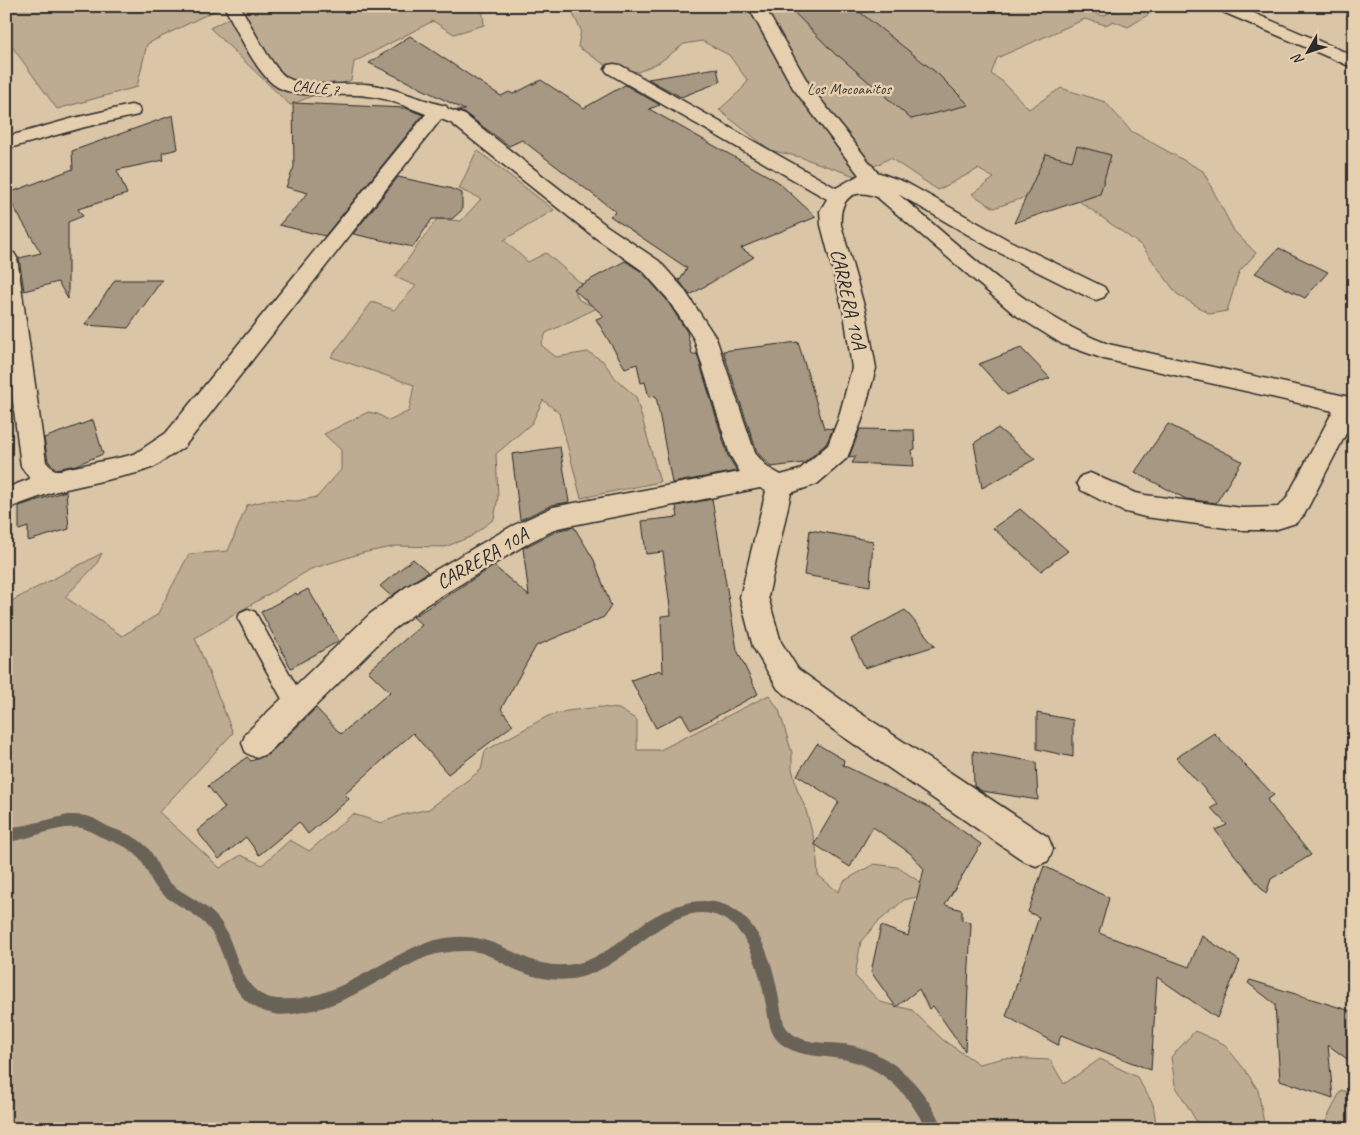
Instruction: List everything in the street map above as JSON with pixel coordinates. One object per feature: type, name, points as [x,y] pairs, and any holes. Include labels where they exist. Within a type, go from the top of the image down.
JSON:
[{"type":"street","name":"CALLE 7","points":[[232,6],[270,72],[281,82],[304,88],[367,90],[394,96],[458,118],[600,231],[651,266],[675,293],[705,338],[743,455],[751,469],[770,482]]},
{"type":"street","points":[[756,6],[802,88],[870,176],[900,187],[1003,246],[1096,292]]},
{"type":"street","points":[[1222,6],[1354,63]]},
{"type":"street","points":[[614,69],[843,193],[872,188],[884,193],[1022,309],[1070,338],[1104,351],[1351,407],[1295,507],[1286,515],[1274,519],[1242,519],[1145,506],[1131,502],[1090,483]]},
{"type":"street","points":[[6,499],[50,482],[128,466],[145,460],[175,440],[439,110]]},
{"type":"street","points":[[6,143],[81,122],[131,111]]},
{"type":"street","points":[[843,193],[870,176]]},
{"type":"street","name":"CARRERA 10A","points":[[257,743],[380,623],[416,596],[521,534],[553,518],[808,477],[838,451],[850,420],[864,368],[855,313],[831,225],[830,211],[843,193]]},
{"type":"street","points":[[6,258],[34,466],[50,482]]},
{"type":"street","points":[[770,482],[754,597],[768,647],[788,680],[1036,848]]},
{"type":"lane","points":[[248,618],[296,705]]},
{"type":"green space","points":[[6,6],[224,6],[147,44],[137,87],[57,109],[6,38]]},
{"type":"green space","points":[[252,6],[482,6],[484,25],[454,34],[433,21],[354,62],[351,80],[290,105],[210,28]]},
{"type":"green space","name":"Los Mocoanitos","points":[[564,6],[1030,6],[1037,10],[1043,6],[1075,6],[1103,16],[1116,9],[1127,7],[1144,10],[1151,13],[1128,27],[1113,21],[1106,25],[1085,19],[997,58],[991,74],[1002,81],[1029,109],[1061,88],[1105,102],[1131,131],[1203,171],[1234,231],[1256,253],[1239,272],[1227,311],[1210,314],[1177,294],[1142,246],[1079,201],[1061,185],[994,208],[972,194],[994,178],[978,169],[938,190],[890,158],[855,176],[800,157],[770,150],[719,110],[748,81],[729,55],[702,41],[684,44],[660,62],[638,72],[607,66],[578,47],[581,30],[571,10]]},
{"type":"green space","points":[[477,150],[554,210],[504,240],[528,262],[546,253],[582,284],[574,290],[579,300],[597,308],[546,333],[541,345],[556,357],[588,352],[603,361],[616,379],[636,397],[660,482],[581,498],[559,413],[543,400],[532,423],[496,454],[498,497],[494,519],[470,537],[445,547],[397,546],[362,553],[311,569],[195,638],[233,733],[159,812],[220,868],[241,855],[262,865],[290,840],[309,851],[353,814],[381,823],[402,815],[429,809],[481,770],[485,751],[548,716],[567,711],[600,707],[619,709],[637,720],[637,750],[660,750],[769,695],[779,710],[792,753],[792,768],[797,789],[805,807],[816,846],[818,875],[838,892],[844,881],[874,864],[897,867],[925,885],[924,895],[904,900],[878,922],[861,941],[855,976],[880,1002],[912,1010],[943,1040],[979,1064],[1004,1058],[1050,1060],[1064,1084],[1100,1059],[1137,1077],[1153,1104],[1157,1129],[6,1129],[6,604],[102,553],[96,565],[65,597],[122,636],[157,615],[189,554],[228,551],[247,505],[269,500],[297,501],[317,497],[341,470],[341,450],[324,434],[368,412],[378,414],[389,421],[409,411],[414,385],[331,357],[372,302],[394,310],[416,286],[395,277],[437,219],[461,221],[481,199],[459,189]]},
{"type":"green space","points":[[1195,1031],[1224,1044],[1245,1070],[1258,1090],[1265,1129],[1201,1129],[1175,1085],[1171,1057]]},
{"type":"green space","points":[[1341,1090],[1354,1095],[1354,1129],[1322,1129]]},
{"type":"building","points":[[788,6],[852,6],[938,74],[969,105],[911,119],[837,56]]},
{"type":"building","points":[[410,36],[501,96],[509,92],[513,94],[541,80],[584,108],[625,85],[660,105],[649,109],[777,181],[816,217],[741,248],[754,257],[690,295],[678,279],[680,280],[687,268],[610,216],[616,212],[522,140],[509,146],[466,114],[457,110],[465,110],[369,63]]},
{"type":"building","points":[[717,68],[720,82],[681,97],[648,79]]},
{"type":"building","points":[[293,103],[405,108],[423,115],[325,236],[279,225],[308,193],[286,187],[294,167]]},
{"type":"building","points":[[173,115],[178,149],[162,153],[164,160],[117,170],[127,194],[78,209],[83,216],[68,222],[68,299],[58,282],[24,291],[19,258],[41,253],[6,194],[73,169],[72,151]]},
{"type":"building","points":[[1077,146],[1111,155],[1100,194],[1014,223],[1046,154],[1072,161]]},
{"type":"building","points":[[398,177],[449,188],[462,193],[462,210],[452,219],[432,219],[413,247],[353,234]]},
{"type":"building","points":[[1279,248],[1328,272],[1305,298],[1255,273]]},
{"type":"building","points":[[625,261],[642,272],[666,299],[687,332],[692,354],[697,354],[728,456],[737,471],[672,483],[656,396],[649,397],[645,382],[641,383],[637,364],[625,368],[596,319],[604,316],[573,289]]},
{"type":"building","points":[[115,280],[162,280],[128,328],[85,325]]},
{"type":"building","points":[[798,342],[824,428],[833,429],[826,444],[804,463],[771,467],[757,452],[723,351]]},
{"type":"building","points":[[1021,348],[1050,378],[1007,395],[979,364]]},
{"type":"building","points":[[93,420],[103,454],[76,465],[56,469],[48,461],[44,438]]},
{"type":"building","points":[[1168,424],[1242,461],[1216,503],[1186,499],[1135,472]]},
{"type":"building","points":[[998,428],[1035,459],[982,488],[974,443]]},
{"type":"building","points":[[860,429],[914,430],[915,449],[912,450],[914,466],[852,463],[856,456],[849,457]]},
{"type":"building","points":[[560,447],[569,502],[552,505],[520,520],[512,454]]},
{"type":"building","points":[[66,491],[69,529],[28,541],[28,527],[19,530],[19,506]]},
{"type":"building","points":[[712,499],[737,650],[758,694],[691,730],[682,714],[656,728],[631,680],[660,670],[663,673],[661,616],[671,615],[663,552],[646,554],[642,521],[678,517],[676,506]]},
{"type":"building","points":[[1020,509],[1068,551],[1041,571],[993,528]]},
{"type":"building","points":[[574,527],[594,560],[611,606],[604,617],[536,646],[501,709],[513,725],[448,774],[413,733],[345,794],[349,799],[308,834],[299,822],[259,855],[246,837],[219,859],[197,831],[225,808],[208,786],[247,757],[251,761],[269,754],[316,708],[341,734],[390,692],[368,671],[422,625],[413,617],[494,566],[529,596],[523,548],[559,530]]},
{"type":"building","points":[[810,530],[873,541],[870,586],[804,575]]},
{"type":"building","points":[[413,559],[428,572],[391,596],[380,586]]},
{"type":"building","points":[[308,589],[339,641],[291,668],[261,612],[296,593],[297,595]]},
{"type":"building","points":[[905,610],[935,646],[865,668],[851,639]]},
{"type":"building","points":[[1037,713],[1073,720],[1073,757],[1037,749]]},
{"type":"building","points":[[1214,733],[1274,795],[1267,800],[1311,855],[1271,879],[1266,894],[1215,830],[1227,825],[1211,808],[1218,804],[1176,758]]},
{"type":"building","points":[[817,744],[844,760],[843,765],[930,808],[981,844],[945,905],[962,910],[962,920],[971,923],[965,1051],[933,1006],[929,1009],[919,989],[896,1007],[871,972],[881,926],[908,936],[924,869],[910,853],[873,827],[850,867],[814,844],[839,802],[797,775]]},
{"type":"building","points":[[973,751],[1036,762],[1038,800],[982,791],[974,786]]},
{"type":"building","points":[[1044,866],[1109,898],[1099,933],[1189,967],[1202,936],[1240,961],[1217,1018],[1157,977],[1151,1070],[1061,1035],[1058,1045],[1006,1016],[1039,917],[1028,912]]},
{"type":"building","points":[[1250,980],[1354,1012],[1354,1064],[1328,1045],[1333,1098],[1280,1080],[1275,1004],[1248,983]]},
{"type":"waterway","points":[[6,835],[26,832],[57,823],[78,821],[90,824],[138,847],[163,885],[207,916],[217,928],[240,984],[258,1000],[274,1007],[310,1004],[325,1000],[422,951],[447,945],[467,944],[483,946],[520,964],[544,971],[577,971],[601,962],[650,927],[684,909],[701,907],[720,910],[739,922],[759,951],[763,960],[777,1024],[782,1035],[798,1046],[851,1053],[883,1065],[896,1074],[918,1099],[935,1129]]}]
